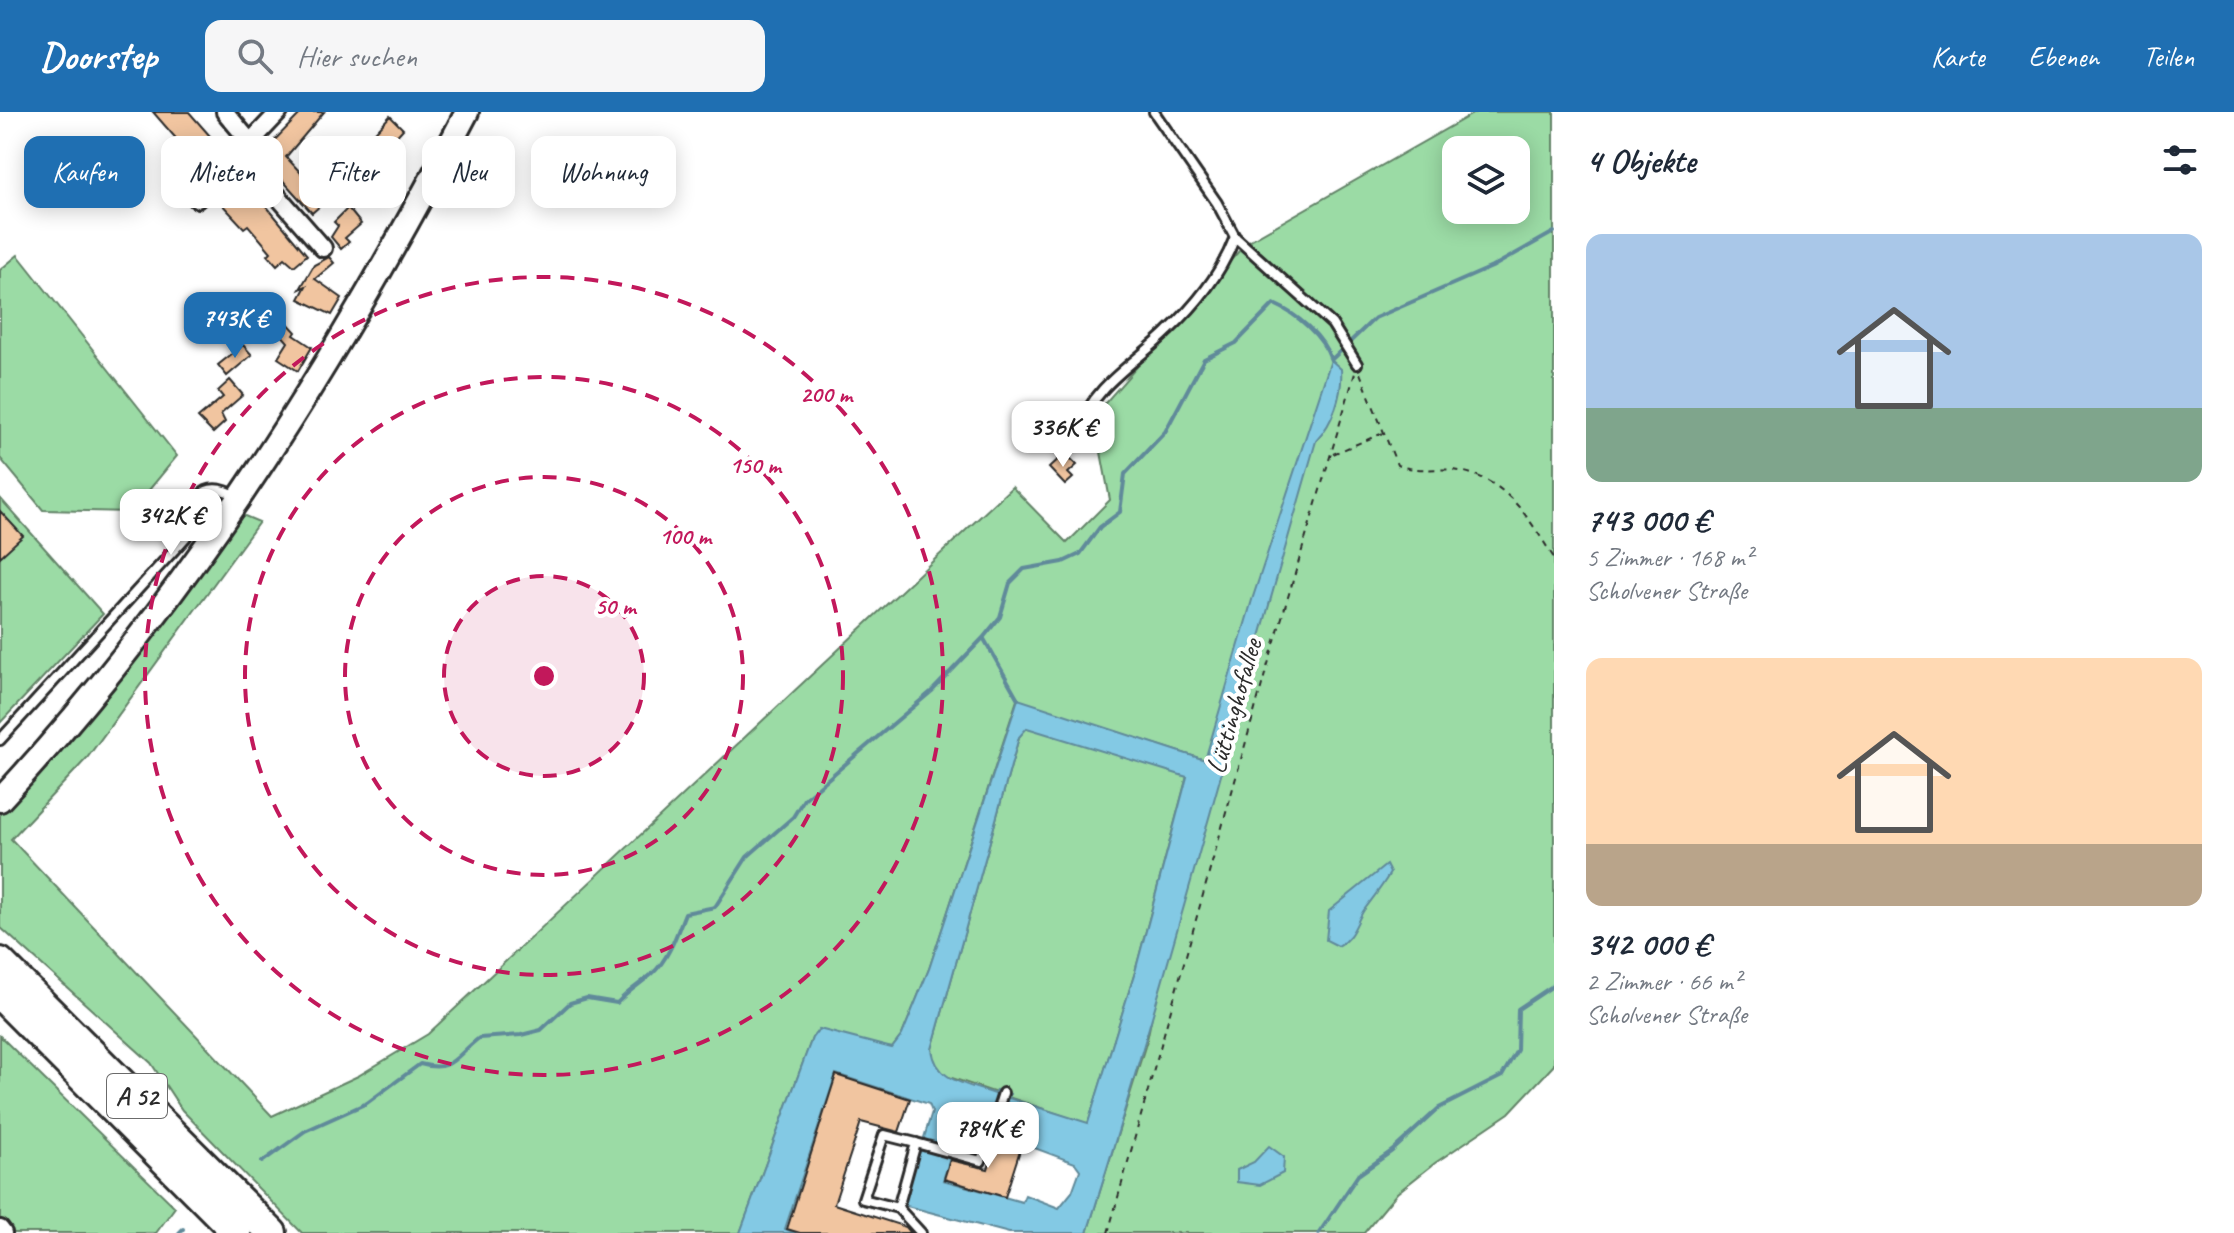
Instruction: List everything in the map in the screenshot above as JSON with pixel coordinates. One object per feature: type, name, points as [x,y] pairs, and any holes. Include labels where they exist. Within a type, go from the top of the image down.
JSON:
[{"type":"highway","name":"A 52","points":[[0,962],[272,1233]]},
{"type":"highway","name":"A 52","points":[[0,995],[237,1233]]},
{"type":"main road","points":[[0,800],[135,642],[241,497],[403,231],[467,112]]},
{"type":"street","points":[[225,112],[238,136]]},
{"type":"street","points":[[256,136],[279,112]]},
{"type":"street","points":[[283,197],[323,248]]},
{"type":"lane","points":[[1154,112],[1217,203],[1235,237],[1332,324],[1357,364]]},
{"type":"lane","points":[[1079,430],[1094,396],[1169,330],[1199,297],[1227,260],[1235,237]]},
{"type":"lane","points":[[0,740],[186,537],[190,508],[199,496],[207,490],[218,490],[241,497]]},
{"type":"lane","points":[[921,1233],[898,1208],[863,1199],[884,1135],[981,1161],[1003,1093]]},
{"type":"lane","points":[[898,1208],[917,1143]]},
{"type":"path","points":[[1357,364],[1397,465],[1468,472],[1510,494],[1554,558]]},
{"type":"path","name":"Lüttinghofallee","points":[[1108,1233],[1244,747],[1357,364]]},
{"type":"path","points":[[1332,455],[1384,433]]},
{"type":"green space","points":[[1476,112],[1554,112],[1554,1065],[1509,1113],[1397,1193],[1364,1233],[1087,1233],[1147,1040],[1205,760],[1017,700],[929,969],[902,1035],[892,1048],[812,1038],[740,1233],[302,1233],[182,1110],[151,1063],[0,927],[0,811],[57,748],[240,514],[259,522],[87,758],[11,839],[272,1116],[358,1076],[428,1034],[1012,487],[1067,543],[1110,500],[1101,452],[1083,428],[1247,242]]},
{"type":"green space","points":[[18,255],[177,456],[131,512],[43,510],[0,458],[0,270]]},
{"type":"green space","points":[[0,498],[103,614],[0,723]]},
{"type":"green space","points":[[1027,727],[1187,776],[1135,972],[1088,1124],[943,1075],[934,1066],[932,1049],[1019,737]]},
{"type":"green space","points":[[0,1036],[175,1207],[156,1233],[0,1233]]},
{"type":"water","points":[[1331,360],[1341,369],[1338,398],[1332,417],[1316,441],[1087,1233],[1009,1233],[903,1205],[932,1112],[929,1104],[836,1074],[785,1229],[796,1233],[740,1233],[812,1038],[819,1029],[892,1048],[902,1035],[929,969],[1018,699],[1205,760],[1252,600]],"holes":[[[1027,728],[1187,777],[1135,972],[1088,1123],[1009,1098],[1010,1094],[996,1090],[995,1094],[954,1080],[940,1069],[932,1049],[1019,737]],[[960,1128],[984,1135],[986,1130],[1075,1163],[1080,1170],[1072,1192],[1059,1208],[1025,1195],[1022,1202],[943,1180]]]},
{"type":"water","points":[[1386,865],[1390,873],[1348,939],[1338,946],[1326,940],[1329,911]]},
{"type":"water","points":[[1269,1146],[1284,1157],[1283,1173],[1260,1185],[1237,1182],[1237,1170],[1254,1162]]},
{"type":"building","points":[[153,112],[189,112],[210,136],[174,136]]},
{"type":"building","points":[[302,112],[324,112],[304,136],[299,136],[299,142],[286,157],[299,171],[299,198],[283,181],[283,136],[279,136]]},
{"type":"building","points":[[390,116],[403,129],[397,136],[372,136]]},
{"type":"building","points":[[225,208],[268,208],[307,255],[294,266],[285,258],[277,265],[268,255],[271,252],[248,225],[244,228]]},
{"type":"building","points":[[348,208],[361,224],[345,238],[349,242],[341,249],[331,237],[338,226],[334,222]]},
{"type":"building","points":[[329,257],[334,263],[315,279],[342,298],[332,315],[299,299],[306,286],[300,289],[314,265]]},
{"type":"building","points":[[274,308],[296,332],[294,335],[312,347],[298,371],[278,358],[288,342],[265,316]]},
{"type":"building","points":[[243,345],[252,355],[227,376],[218,365]]},
{"type":"building","points":[[230,380],[243,395],[221,414],[225,422],[213,433],[198,418],[223,397],[218,391]]},
{"type":"building","points":[[1065,453],[1077,465],[1068,473],[1073,478],[1065,485],[1049,468]]},
{"type":"building","points":[[0,511],[23,536],[0,557]]},
{"type":"building","points":[[836,1075],[910,1099],[899,1132],[861,1122],[834,1204],[906,1227],[911,1233],[800,1233],[787,1229]]},
{"type":"building","points":[[998,1137],[1022,1144],[1005,1197],[944,1179],[950,1160],[988,1169]]},
{"type":"waterway","points":[[262,1162],[305,1131],[367,1103],[420,1064],[447,1065],[479,1038],[541,1030],[570,1003],[587,998],[617,1003],[652,974],[668,953],[685,913],[715,907],[747,857],[793,817],[804,799],[932,691],[1000,617],[1010,583],[1024,569],[1063,562],[1080,554],[1100,527],[1120,512],[1125,474],[1165,432],[1204,359],[1236,343],[1274,304],[1308,327],[1331,360],[1375,318],[1492,267],[1554,232]]},
{"type":"waterway","points":[[984,639],[1018,699]]},
{"type":"waterway","points":[[1319,1233],[1358,1175],[1392,1151],[1439,1108],[1502,1076],[1517,1050],[1518,1009],[1554,985]]},
{"type":"waterway","points":[[179,1233],[183,1229]]}]
